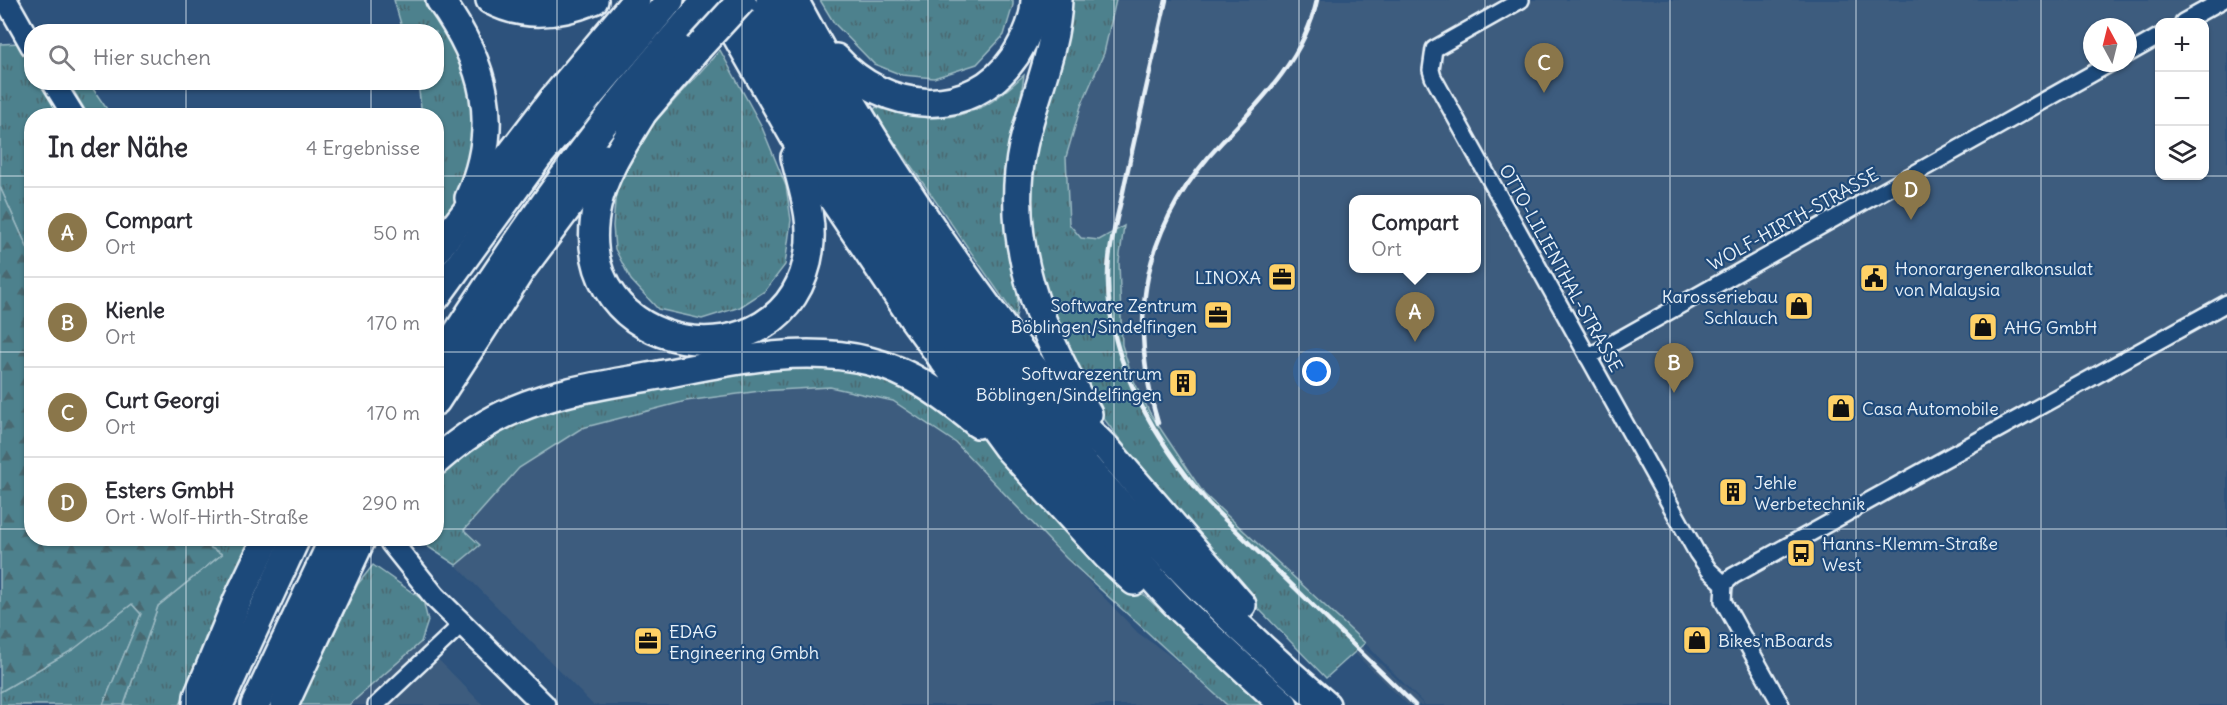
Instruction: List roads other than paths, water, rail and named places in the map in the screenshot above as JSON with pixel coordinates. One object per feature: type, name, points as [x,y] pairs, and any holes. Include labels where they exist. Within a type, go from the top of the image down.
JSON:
[{"type":"highway","points":[[440,0],[464,35],[475,58],[486,109],[487,125],[481,161],[461,215]]},
{"type":"highway","points":[[490,0],[519,11],[542,13],[568,9],[594,0]]},
{"type":"highway","points":[[444,239],[461,215],[636,0]]},
{"type":"highway","points":[[444,286],[544,149],[670,0]]},
{"type":"highway","points":[[444,354],[507,257],[568,172],[686,23],[707,0]]},
{"type":"highway","points":[[716,0],[790,132],[883,276],[1007,447],[1107,556],[1148,595],[1241,666]]},
{"type":"highway","points":[[444,389],[528,261],[595,170],[741,0],[795,99],[849,187],[961,349],[1030,438],[1131,556],[1241,666],[1284,705]]},
{"type":"highway","points":[[770,0],[846,135],[932,267],[980,334],[1043,413],[1148,537],[1326,705]]},
{"type":"highway","points":[[794,0],[874,139],[968,281],[1060,400],[1107,449],[1268,634],[1277,661]]},
{"type":"highway","points":[[812,34],[848,72],[874,90],[908,101],[944,101],[978,90],[1009,64],[1027,33],[1035,0]]},
{"type":"highway","points":[[1058,0],[1053,44],[1023,147],[1019,178],[1019,233],[1028,279],[1042,325],[1107,449]]},
{"type":"highway","points":[[641,116],[615,159],[599,196],[594,220],[594,249],[602,275],[624,309],[655,331],[687,341],[726,339],[762,325],[778,311],[799,284],[809,252],[809,212],[790,132]]},
{"type":"highway","points":[[444,454],[497,418],[552,396],[744,361],[813,354],[869,360],[894,369],[944,395],[1007,447]]},
{"type":"highway","points":[[197,705],[198,696],[218,645],[263,546]]},
{"type":"highway","points":[[219,705],[292,546]]},
{"type":"highway","points":[[255,705],[330,546]]},
{"type":"highway","points":[[284,705],[359,546]]},
{"type":"highway","points":[[351,564],[374,546]]},
{"type":"street","points":[[6,0],[24,32]]},
{"type":"street","name":"OTTO-LILIENTHAL-STRASSE","points":[[1521,0],[1434,49],[1431,70],[1704,564],[1724,584]]},
{"type":"street","points":[[2190,18],[2223,0]]},
{"type":"street","points":[[2137,49],[2155,39]]},
{"type":"street","name":"WOLF-HIRTH-STRASSE","points":[[1588,357],[2095,72]]},
{"type":"street","points":[[58,90],[69,108]]},
{"type":"street","points":[[1781,705],[1727,610],[1722,592],[1724,584],[1758,561],[2227,303]]},
{"type":"street","points":[[387,546],[544,705]]},
{"type":"street","points":[[376,705],[462,624]]},
{"type":"railway","points":[[1166,0],[1109,256],[1110,312],[1116,343],[1126,372],[1154,428],[1171,455],[1209,504],[1415,705]]},
{"type":"railway","points":[[1158,423],[1148,383],[1144,345],[1144,308],[1149,273],[1159,238],[1175,205],[1196,173],[1252,111],[1292,59],[1303,40],[1317,0]]},
{"type":"place","name":"Curt Georgi","points":[[1544,93]]},
{"type":"place","name":"Esters GmbH","points":[[1911,220]]},
{"type":"place","name":"LINOXA","points":[[1282,277]]},
{"type":"place","name":"Honorargeneralkonsulat von Malaysia","points":[[1874,278]]},
{"type":"place","name":"Karosseriebau Schlauch","points":[[1799,306]]},
{"type":"place","name":"Software Zentrum Böblingen/Sindelfingen","points":[[1218,315]]},
{"type":"place","name":"AHG GmbH","points":[[1983,327]]},
{"type":"place","name":"Compart","points":[[1415,342]]},
{"type":"place","name":"Softwarezentrum Böblingen/Sindelfingen","points":[[1183,383]]},
{"type":"place","name":"Kienle","points":[[1674,393]]},
{"type":"place","name":"Casa Automobile","points":[[1841,408]]},
{"type":"place","name":"Jehle Werbetechnik","points":[[1733,492]]},
{"type":"place","name":"Hanns-Klemm-Straße West","points":[[1801,553]]},
{"type":"place","name":"Bikes'nBoards","points":[[1697,640]]},
{"type":"place","name":"EDAG Engineering Gmbh","points":[[648,641]]}]
